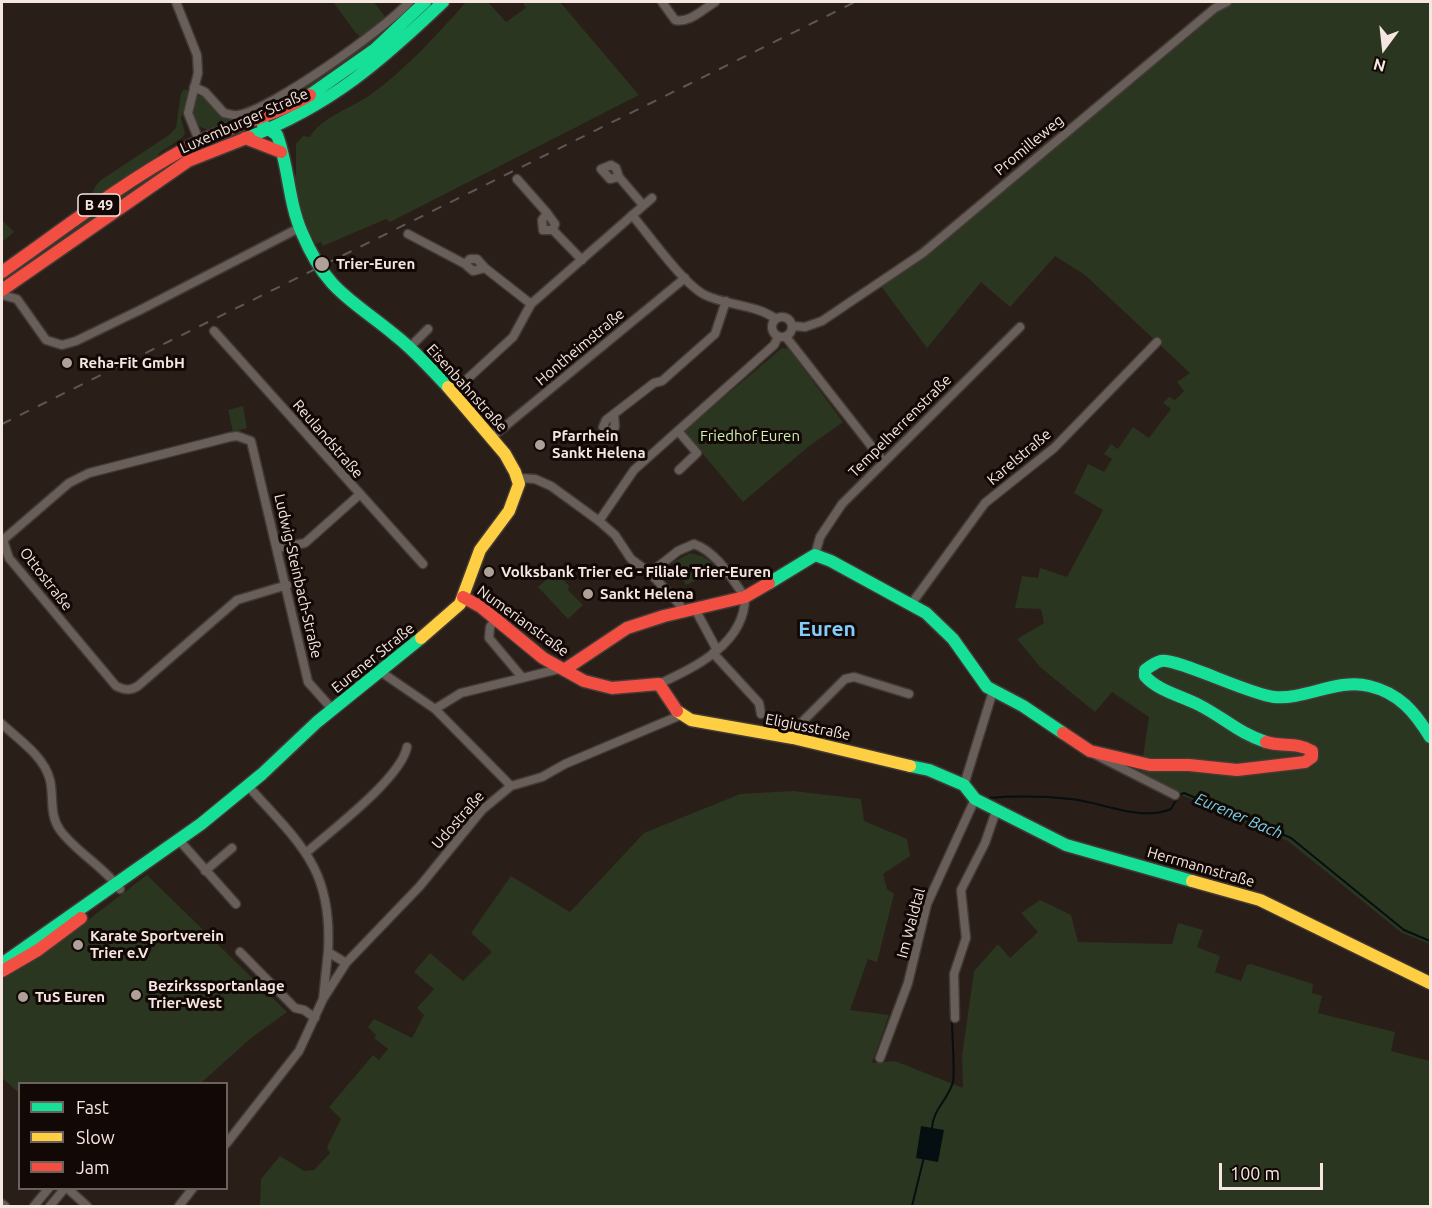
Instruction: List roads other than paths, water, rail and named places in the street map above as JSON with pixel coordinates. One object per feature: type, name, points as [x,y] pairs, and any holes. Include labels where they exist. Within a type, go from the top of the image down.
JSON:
[{"type":"street","points":[[176,2],[197,55],[198,73],[188,113],[205,154]]},
{"type":"street","name":"Luxemburger Straße","points":[[194,87],[208,94],[224,113],[243,113],[292,89],[371,34],[409,2]]},
{"type":"street","name":"Luxemburger Straße","points":[[2,272],[165,160],[199,141],[277,113],[340,76],[380,45],[425,2]]},
{"type":"street","name":"Luxemburger Straße","points":[[2,290],[188,161],[298,116],[331,97],[387,56],[443,2]]},
{"type":"street","points":[[662,2],[675,20],[681,21],[689,19],[714,2]]},
{"type":"street","name":"Promilleweg","points":[[793,326],[817,324],[923,253],[1046,147],[1227,2]]},
{"type":"street","points":[[254,122],[271,128],[277,113]]},
{"type":"street","points":[[245,138],[258,141],[281,152],[287,133],[298,116]]},
{"type":"street","name":"Eisenbahnstraße","points":[[271,128],[271,138],[281,152],[290,201],[320,267],[335,290],[409,348],[492,437],[519,478]]},
{"type":"street","points":[[619,177],[642,205]]},
{"type":"street","points":[[517,179],[555,224],[553,230],[582,260]]},
{"type":"street","points":[[452,393],[513,337],[531,304],[652,198]]},
{"type":"street","points":[[599,521],[634,470],[782,337],[792,332],[793,326],[788,318],[776,319],[765,312],[704,295],[685,278],[632,215]]},
{"type":"street","points":[[2,295],[17,299],[46,340],[62,345],[76,342],[301,227]]},
{"type":"street","points":[[408,234],[465,264],[470,259],[477,258],[485,268],[531,304]]},
{"type":"street","points":[[17,299],[19,278]]},
{"type":"street","name":"Hontheimstraße","points":[[492,437],[685,278]]},
{"type":"street","points":[[614,415],[654,383],[662,381],[708,343],[719,324],[726,301]]},
{"type":"street","points":[[776,319],[772,330],[782,337],[884,460]]},
{"type":"street","name":"Tempelherrenstraße","points":[[812,556],[820,537],[842,504],[1020,327]]},
{"type":"street","name":"Eisenbahnstraße","points":[[409,348],[428,330]]},
{"type":"street","name":"Reulandstraße","points":[[214,331],[423,564]]},
{"type":"street","name":"Karelstraße","points":[[912,603],[985,503],[1054,448],[1157,342]]},
{"type":"street","points":[[678,431],[697,453],[679,470]]},
{"type":"street","name":"Ottostraße","points":[[251,441],[237,436],[230,437],[89,473],[69,483],[2,540],[9,558],[116,686],[122,689],[138,686],[237,600],[287,585]]},
{"type":"street","name":"Ludwig-Steinbach-Straße","points":[[251,441],[287,585],[308,682],[333,710]]},
{"type":"street","points":[[519,478],[535,479],[551,486],[599,521],[615,535],[631,559],[650,573],[680,605],[682,612]]},
{"type":"street","name":"Eurener Straße","points":[[2,969],[53,940],[118,886],[164,856],[174,843],[248,786],[333,710],[456,609],[463,597],[474,563],[519,489],[519,478]]},
{"type":"street","points":[[278,548],[305,543],[359,495]]},
{"type":"street","points":[[650,573],[678,551],[693,544],[713,556],[745,597],[740,624],[715,652],[698,666],[659,684],[681,715]]},
{"type":"street","points":[[435,709],[461,693],[521,676],[553,669],[564,670],[627,628],[745,597],[812,556],[831,561],[912,603],[953,639],[977,675],[993,691],[1023,706],[1111,765],[1175,795]]},
{"type":"street","name":"Numerianstraße","points":[[463,597],[478,604],[495,620],[564,670],[609,688],[659,684]]},
{"type":"street","points":[[695,609],[715,652],[759,703],[761,714]]},
{"type":"street","points":[[495,620],[490,627],[489,638],[521,676]]},
{"type":"street","points":[[1090,751],[1150,765],[1190,765],[1237,770],[1305,762],[1313,755],[1309,748],[1304,746],[1277,746],[1246,736],[1201,706],[1151,683],[1144,676],[1145,670],[1161,661],[1175,663],[1226,683],[1275,697],[1335,687],[1374,687],[1397,698],[1413,710],[1431,737]]},
{"type":"street","points":[[381,672],[435,709],[511,786]]},
{"type":"street","points":[[793,738],[796,728],[845,679],[854,677],[909,694]]},
{"type":"street","points":[[964,785],[993,691]]},
{"type":"street","name":"Eligiusstraße","points":[[681,715],[713,726],[793,738],[888,759],[929,770],[964,785]]},
{"type":"street","name":"Udostraße","points":[[228,1141],[299,1051],[323,999],[346,963],[420,886],[482,810],[511,786],[542,777],[565,764],[681,715]]},
{"type":"street","points":[[2,724],[35,754],[47,771],[54,817],[60,830],[118,886]]},
{"type":"street","points":[[307,852],[362,805],[405,759],[407,747]]},
{"type":"street","name":"Herrmannstraße","points":[[964,785],[975,799],[996,811],[1086,852],[1122,860],[1260,900],[1431,983]]},
{"type":"street","points":[[248,786],[307,852],[327,900],[328,952],[323,999]]},
{"type":"street","name":"Im Waldtal","points":[[880,1058],[917,954],[927,904],[975,799]]},
{"type":"street","points":[[955,1018],[954,974],[966,938],[961,890],[985,843],[996,811]]},
{"type":"street","points":[[174,843],[236,904]]},
{"type":"street","points":[[205,871],[232,848]]},
{"type":"street","points":[[240,952],[293,1011],[304,1010],[315,1018]]},
{"type":"street","points":[[328,952],[346,963]]},
{"type":"street","points":[[34,1206],[47,1190]]},
{"type":"street","points":[[50,1206],[64,1190]]},
{"type":"street","points":[[68,1190],[87,1206]]},
{"type":"street","points":[[179,1206],[191,1190]]},
{"type":"waterway","name":"Eurener Bach","points":[[987,798],[1050,797],[1147,813],[1171,809],[1179,795],[1184,793],[1291,838],[1404,930],[1430,941]]},
{"type":"waterway","points":[[932,1128],[935,1115],[953,1082],[952,1020]]},
{"type":"waterway","points":[[912,1206],[924,1157]]},
{"type":"railway","points":[[2,424],[855,2]]},
{"type":"place","name":"Trier-Euren","points":[[322,264]]},
{"type":"place","name":"Reha-Fit GmbH","points":[[67,363]]},
{"type":"place","name":"Pfarrhein Sankt Helena","points":[[540,445]]},
{"type":"place","name":"Volksbank Trier eG - Filiale Trier-Euren","points":[[489,572]]},
{"type":"place","name":"Sankt Helena","points":[[588,594]]},
{"type":"place","name":"Karate Sportverein Trier e.V","points":[[78,945]]},
{"type":"place","name":"Bezirkssportanlage Trier-West","points":[[136,995]]},
{"type":"place","name":"TuS Euren","points":[[23,997]]},
{"type":"district","name":"Euren","points":[[827,629]]},
{"type":"park label","name":"Friedhof Euren","points":[[750,436]]}]
